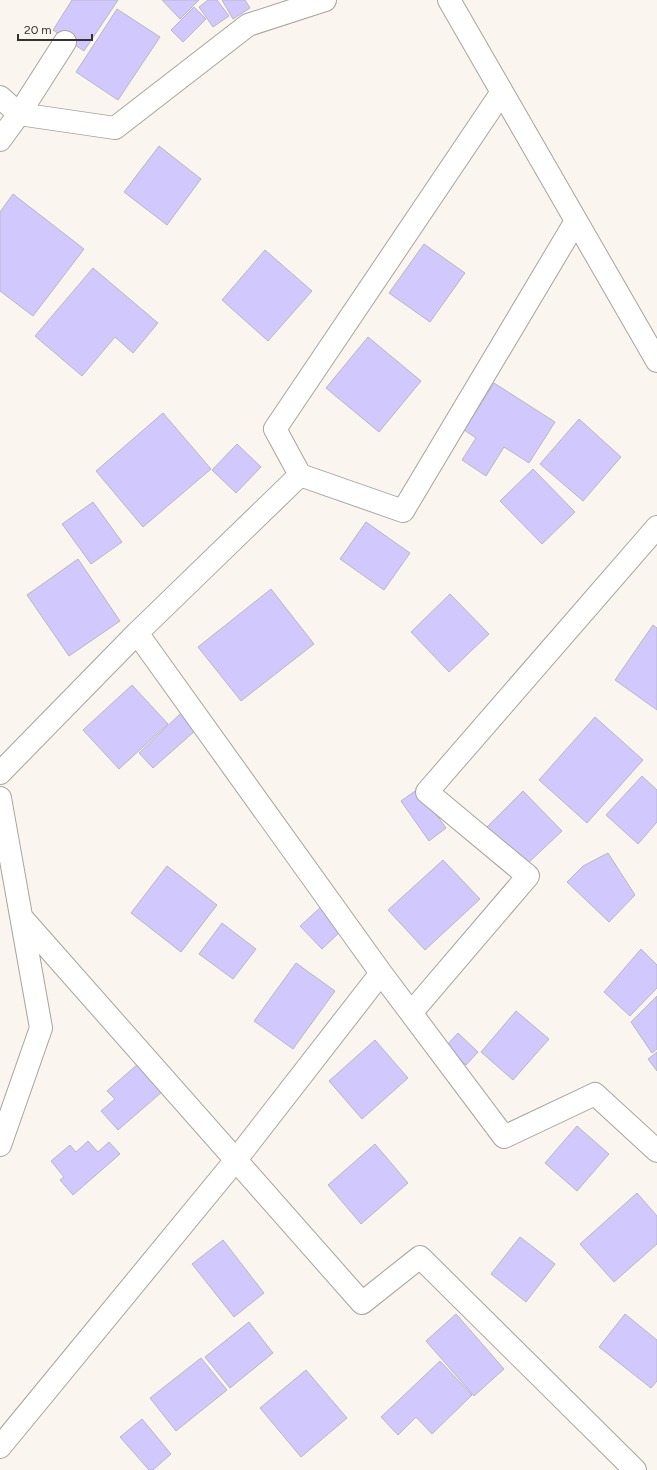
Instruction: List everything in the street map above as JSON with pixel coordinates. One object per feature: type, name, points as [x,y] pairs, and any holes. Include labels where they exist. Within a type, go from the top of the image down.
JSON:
[{"type":"street","points":[[0,97],[19,114],[115,128],[248,25],[325,0]]},
{"type":"street","points":[[449,0],[657,361]]},
{"type":"street","points":[[0,140],[19,114],[65,42]]},
{"type":"street","points":[[502,92],[275,429],[300,476],[402,510],[576,221]]},
{"type":"street","points":[[0,773],[137,633],[300,476]]},
{"type":"street","points":[[411,1013],[528,876],[427,792],[657,527]]},
{"type":"street","points":[[137,633],[381,973],[504,1137],[595,1094],[657,1151]]},
{"type":"street","points":[[0,798],[41,1028],[0,1145]]},
{"type":"street","points":[[22,918],[362,1303],[420,1258],[635,1470]]},
{"type":"street","points":[[0,1447],[235,1161],[381,973]]},
{"type":"building","points":[[72,0],[118,0],[84,51],[53,30]]},
{"type":"building","points":[[162,0],[199,0],[180,19]]},
{"type":"building","points":[[208,0],[217,0],[229,16],[213,27],[199,7]]},
{"type":"building","points":[[222,0],[245,0],[250,8],[233,19]]},
{"type":"building","points":[[194,7],[206,19],[183,42],[171,30]]},
{"type":"building","points":[[117,9],[160,37],[118,100],[76,72]]},
{"type":"building","points":[[159,146],[201,179],[167,225],[124,192]]},
{"type":"building","points":[[13,194],[84,249],[33,316],[0,291],[0,212]]},
{"type":"building","points":[[424,244],[465,273],[430,322],[389,293]]},
{"type":"building","points":[[265,250],[312,291],[268,341],[222,300]]},
{"type":"building","points":[[93,268],[158,323],[133,353],[115,337],[82,376],[35,336]]},
{"type":"building","points":[[368,337],[421,381],[379,432],[326,388]]},
{"type":"building","points":[[494,383],[555,422],[529,463],[504,447],[486,476],[462,460],[476,438],[464,430]]},
{"type":"building","points":[[163,413],[211,469],[143,527],[96,471]]},
{"type":"building","points":[[579,419],[621,457],[583,501],[540,464]]},
{"type":"building","points":[[237,444],[261,467],[236,493],[212,470]]},
{"type":"building","points":[[533,469],[575,512],[542,544],[500,501]]},
{"type":"building","points":[[93,502],[122,542],[91,564],[62,524]]},
{"type":"building","points":[[366,522],[410,553],[384,590],[340,559]]},
{"type":"building","points":[[78,559],[120,621],[69,656],[27,595]]},
{"type":"building","points":[[271,589],[314,644],[241,701],[198,647]]},
{"type":"building","points":[[450,594],[489,634],[449,672],[411,632]]},
{"type":"building","points":[[653,625],[657,628],[657,710],[615,680]]},
{"type":"building","points":[[132,685],[168,724],[119,769],[83,730]]},
{"type":"building","points":[[181,713],[196,730],[153,768],[139,753]]},
{"type":"building","points":[[595,717],[643,760],[587,823],[539,780]]},
{"type":"building","points":[[642,776],[657,790],[657,822],[638,844],[606,815]]},
{"type":"building","points":[[418,789],[446,828],[429,841],[401,801]]},
{"type":"building","points":[[523,791],[562,831],[525,866],[487,827]]},
{"type":"building","points":[[608,853],[635,895],[609,922],[567,882],[583,866]]},
{"type":"building","points":[[443,860],[480,899],[425,950],[388,910]]},
{"type":"building","points":[[167,866],[217,905],[181,952],[131,913]]},
{"type":"building","points":[[321,907],[342,930],[322,949],[300,926]]},
{"type":"building","points":[[222,923],[256,949],[233,979],[199,954]]},
{"type":"building","points":[[641,949],[657,965],[657,988],[630,1016],[604,992]]},
{"type":"building","points":[[296,963],[335,991],[293,1049],[254,1021]]},
{"type":"building","points":[[657,996],[657,1049],[652,1053],[631,1022]]},
{"type":"building","points":[[516,1011],[549,1039],[513,1080],[481,1052]]},
{"type":"building","points":[[458,1033],[478,1052],[466,1065],[446,1046]]},
{"type":"building","points":[[375,1040],[408,1078],[362,1119],[329,1081]]},
{"type":"building","points":[[657,1052],[657,1071],[648,1059]]},
{"type":"building","points":[[139,1063],[163,1091],[118,1130],[101,1111],[115,1099],[107,1091]]},
{"type":"building","points":[[577,1126],[609,1154],[577,1191],[545,1163]]},
{"type":"building","points":[[88,1141],[98,1152],[109,1142],[120,1154],[73,1195],[60,1180],[64,1177],[51,1161],[70,1145],[76,1152]]},
{"type":"building","points":[[375,1144],[408,1183],[361,1224],[328,1185]]},
{"type":"building","points":[[637,1193],[657,1216],[657,1244],[614,1282],[580,1244]]},
{"type":"building","points":[[520,1237],[555,1264],[526,1302],[491,1274]]},
{"type":"building","points":[[223,1240],[264,1293],[234,1317],[192,1264]]},
{"type":"building","points":[[456,1314],[504,1369],[474,1396],[426,1341]]},
{"type":"building","points":[[625,1314],[657,1340],[657,1381],[651,1388],[599,1347]]},
{"type":"building","points":[[249,1322],[273,1353],[230,1388],[205,1357]]},
{"type":"building","points":[[201,1358],[227,1390],[176,1431],[150,1398]]},
{"type":"building","points":[[440,1361],[472,1395],[432,1434],[416,1417],[398,1435],[381,1417]]},
{"type":"building","points":[[306,1370],[347,1418],[301,1457],[260,1408]]},
{"type":"building","points":[[142,1419],[171,1454],[153,1470],[149,1470],[120,1437]]}]
